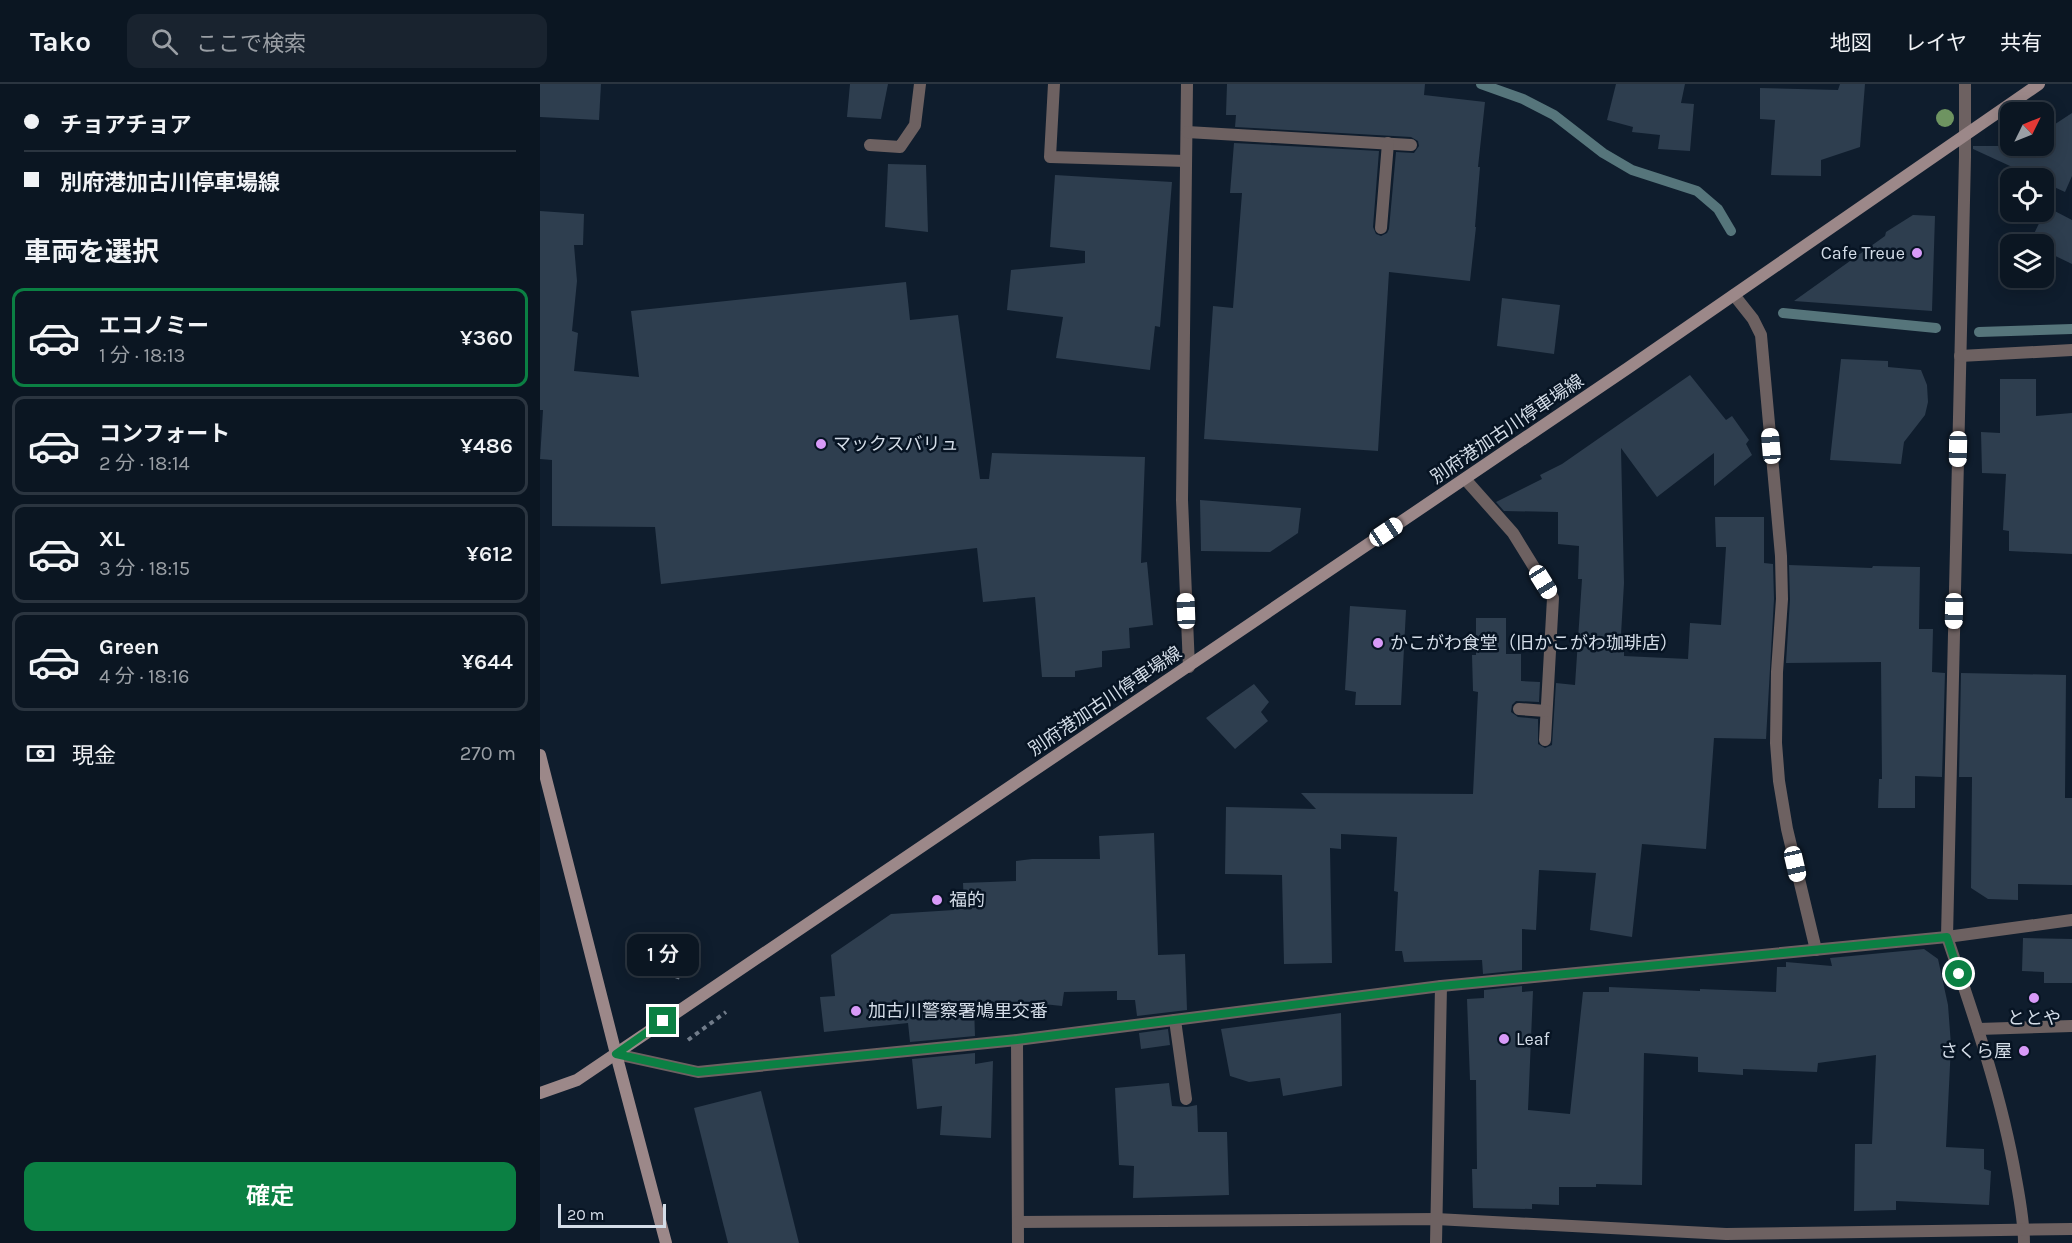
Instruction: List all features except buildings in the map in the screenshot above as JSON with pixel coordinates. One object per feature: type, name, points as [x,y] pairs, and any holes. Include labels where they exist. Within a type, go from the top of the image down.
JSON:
[{"type":"main road","name":"別府港加古川停車場線","points":[[540,1093],[577,1080],[616,1054],[1465,479],[2039,84]]},
{"type":"main road","points":[[540,755],[666,1243]]},
{"type":"street","points":[[870,145],[900,147],[915,125],[920,84]]},
{"type":"street","points":[[1054,84],[1050,157],[1186,161]]},
{"type":"street","points":[[1188,84],[1182,500],[1189,667]]},
{"type":"street","points":[[1965,84],[1947,937],[1978,1029],[2010,1142],[2024,1228],[2024,1243]]},
{"type":"street","points":[[1187,132],[1411,145]]},
{"type":"street","points":[[1381,228],[1388,143]]},
{"type":"street","points":[[1734,295],[1761,335],[1781,556],[1782,599],[1777,672],[1776,743],[1779,781],[1787,829],[1816,950]]},
{"type":"street","points":[[1960,356],[2072,350]]},
{"type":"street","points":[[1465,479],[1513,533],[1553,598],[1545,740]]},
{"type":"street","points":[[1520,709],[1546,711]]},
{"type":"street","points":[[616,1054],[698,1072],[1017,1040],[1441,986],[1947,937],[2072,920]]},
{"type":"street","points":[[1436,1243],[1441,986]]},
{"type":"street","points":[[1175,1020],[1186,1099]]},
{"type":"street","points":[[1978,1029],[2072,1026]]},
{"type":"street","points":[[1017,1040],[1018,1243]]},
{"type":"street","points":[[1018,1222],[1436,1219],[1726,1238],[2072,1228]]},
{"type":"waterway","points":[[1481,84],[1523,99],[1554,115],[1603,153],[1632,170],[1697,191],[1718,209],[1731,231]]},
{"type":"waterway","points":[[1783,313],[1936,328]]},
{"type":"waterway","points":[[1979,332],[2072,329]]},
{"type":"place","name":"Cafe Treue","points":[[1917,253]]},
{"type":"place","name":"マックスバリュ","points":[[821,444]]},
{"type":"place","name":"かこがわ食堂（旧かこがわ珈琲店）","points":[[1378,643]]},
{"type":"place","name":"福的","points":[[937,900]]},
{"type":"place","name":"ととや","points":[[2034,998]]},
{"type":"place","name":"加古川警察署鳩里交番","points":[[856,1011]]},
{"type":"place","name":"Leaf","points":[[1504,1039]]},
{"type":"place","name":"さくら屋","points":[[2024,1051]]},
{"type":"route","points":[[663,1021],[616,1054],[698,1072],[1017,1040],[1441,986],[1947,937],[1959,974]]}]
